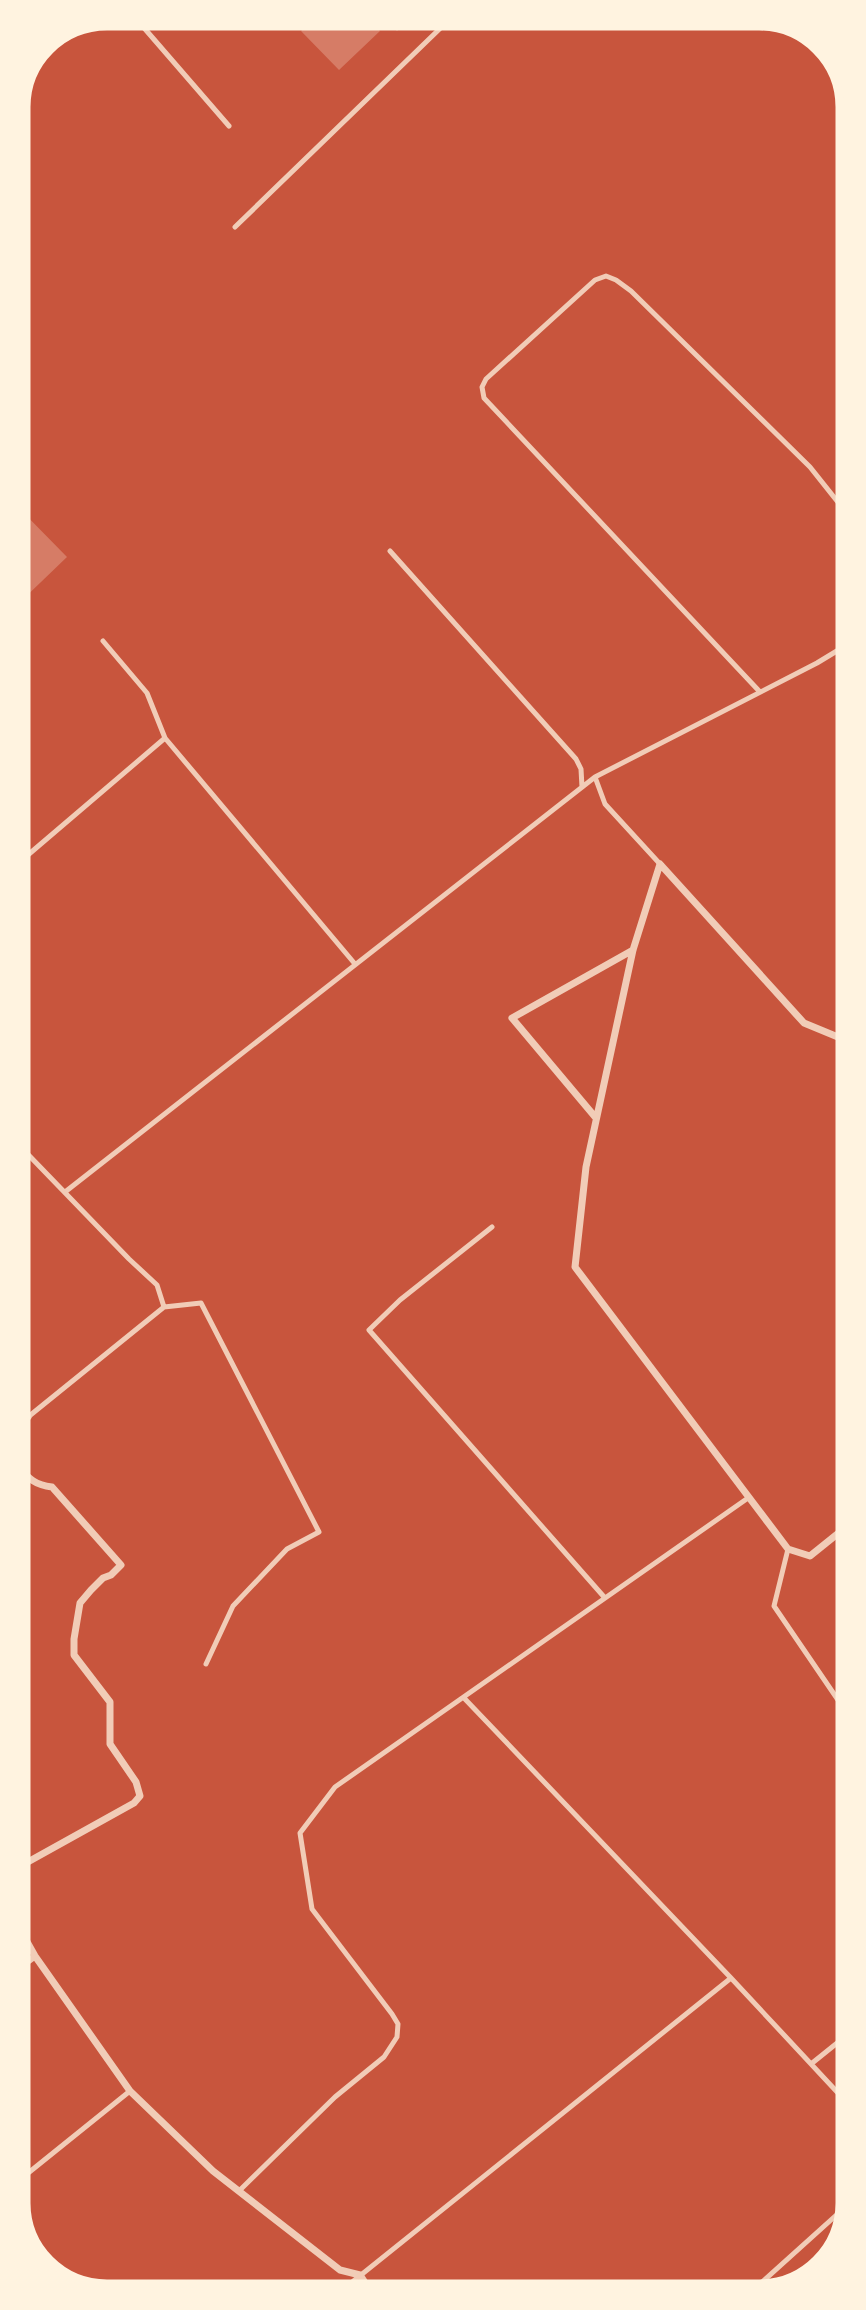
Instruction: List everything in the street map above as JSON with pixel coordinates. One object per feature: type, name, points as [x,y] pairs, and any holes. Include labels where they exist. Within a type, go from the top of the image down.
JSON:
[{"type":"street","points":[[660,864],[633,950],[596,1118],[586,1167],[575,1267],[788,1549],[810,1556],[840,1532]]},
{"type":"street","points":[[660,864],[804,1023],[840,1038]]},
{"type":"street","points":[[596,1118],[512,1018],[633,950]]},
{"type":"street","points":[[26,1476],[38,1486],[52,1487],[121,1564],[79,1603],[74,1655],[110,1702],[110,1744],[136,1782],[140,1796],[134,1803],[26,1863]]},
{"type":"street","points":[[26,1940],[130,2091],[213,2171],[340,2270],[360,2275],[366,2284]]},
{"type":"street","points":[[26,1962],[35,1956]]},
{"type":"lane","points":[[142,26],[229,127]]},
{"type":"lane","points":[[235,227],[443,26]]},
{"type":"lane","points":[[760,692],[484,398],[482,387],[486,379],[595,280],[606,276],[617,280],[631,291],[810,467],[840,505]]},
{"type":"lane","points":[[390,551],[576,759],[582,769],[582,787]]},
{"type":"lane","points":[[103,641],[146,693],[165,738],[355,964]]},
{"type":"lane","points":[[65,1192],[595,777],[840,648]]},
{"type":"lane","points":[[26,857],[165,738]]},
{"type":"lane","points":[[595,777],[606,804],[660,864]]},
{"type":"lane","points":[[26,1152],[157,1285],[164,1307]]},
{"type":"lane","points":[[492,1227],[400,1300],[369,1331],[605,1598]]},
{"type":"lane","points":[[28,1417],[164,1307],[201,1303],[319,1532],[287,1549],[233,1606],[206,1664]]},
{"type":"lane","points":[[239,2191],[335,2098],[384,2057],[397,2037],[398,2024],[392,2014],[312,1909],[300,1833],[335,1787],[748,1498]]},
{"type":"lane","points":[[788,1549],[774,1606],[840,1703]]},
{"type":"lane","points":[[464,1698],[840,2095]]},
{"type":"lane","points":[[349,2284],[731,1978]]},
{"type":"lane","points":[[811,2064],[840,2041]]},
{"type":"lane","points":[[26,2175],[130,2091]]},
{"type":"lane","points":[[760,2284],[839,2213]]},
{"type":"building","points":[[306,26],[375,26],[380,31],[339,70],[301,31]]},
{"type":"building","points":[[26,515],[67,557],[26,596]]}]
